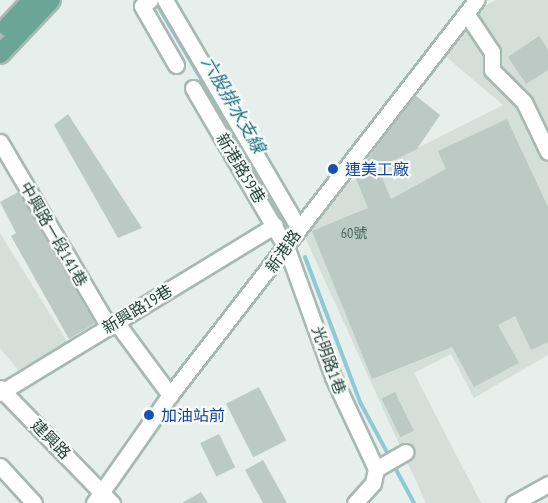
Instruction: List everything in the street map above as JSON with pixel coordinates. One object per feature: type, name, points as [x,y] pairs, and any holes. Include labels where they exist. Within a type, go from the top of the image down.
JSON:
[{"type":"main road","points":[[0,36],[36,3]]},
{"type":"main road","points":[[0,54],[36,3]]},
{"type":"street","points":[[150,0],[142,6],[176,65]]},
{"type":"street","points":[[165,0],[300,228]]},
{"type":"street","name":"新港路","points":[[102,499],[170,394],[287,249],[300,228],[476,0]]},
{"type":"street","points":[[466,13],[492,52],[492,69],[524,102],[548,152]]},
{"type":"street","name":"新港路59巷","points":[[193,88],[287,249]]},
{"type":"street","name":"中興路一段141巷","points":[[0,142],[112,325],[170,394]]},
{"type":"street","name":"新興路19巷","points":[[1,390],[275,225]]},
{"type":"street","name":"光明路1巷","points":[[287,249],[333,377],[391,460],[355,503]]},
{"type":"street","name":"建興路","points":[[1,390],[102,499]]},
{"type":"street","points":[[0,466],[34,503]]},
{"type":"street","points":[[514,503],[548,484]]},
{"type":"shaded area","points":[[496,0],[548,0],[548,355],[474,398],[451,354],[414,373],[481,503],[426,503],[304,235],[346,184],[503,105],[444,55],[481,8]]},
{"type":"shaded area","points":[[0,233],[68,343],[18,370],[0,348]]},
{"type":"building","points":[[539,36],[548,50],[548,70],[526,84],[508,57]]},
{"type":"building","points":[[415,95],[440,115],[417,149],[378,168],[391,199],[446,169],[438,151],[507,119],[548,207],[548,342],[531,350],[515,316],[498,325],[519,363],[474,387],[452,347],[372,379],[312,231],[368,208],[355,176]]},
{"type":"building","points":[[68,114],[142,228],[118,238],[54,125]]},
{"type":"building","points":[[18,192],[95,323],[69,339],[11,236],[16,233],[0,202]]},
{"type":"building","points":[[259,387],[286,440],[253,457],[226,404]]},
{"type":"building","points":[[395,392],[414,431],[400,437],[382,399]]},
{"type":"building","points":[[219,434],[235,467],[216,476],[200,443]]},
{"type":"building","points":[[263,460],[287,503],[263,503],[245,470]]},
{"type":"building","points":[[201,492],[208,503],[182,503]]},
{"type":"waterway","name":"六股排水支線","points":[[155,1],[287,224]]},
{"type":"waterway","points":[[305,257],[360,402],[390,458]]},
{"type":"waterway","points":[[393,464],[414,503]]},
{"type":"place","name":"連美工廠","points":[[333,169]]},
{"type":"place","name":"加油站前","points":[[149,415]]}]
